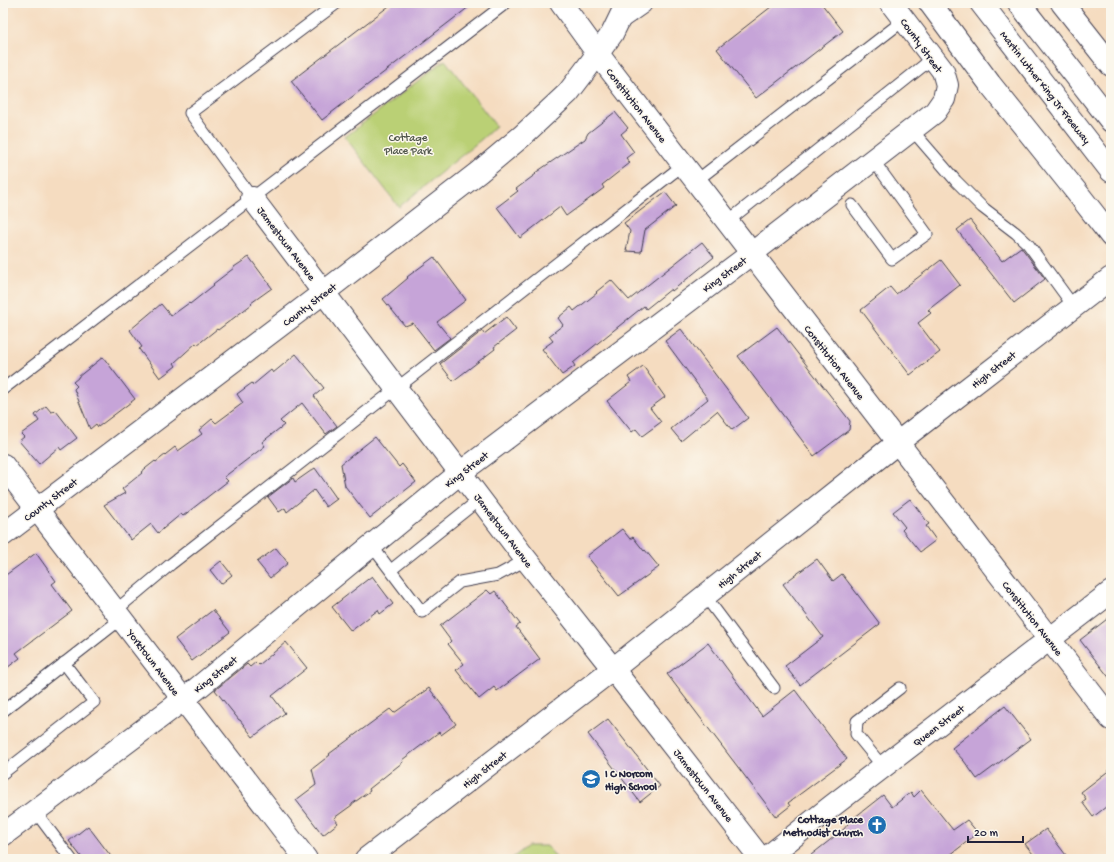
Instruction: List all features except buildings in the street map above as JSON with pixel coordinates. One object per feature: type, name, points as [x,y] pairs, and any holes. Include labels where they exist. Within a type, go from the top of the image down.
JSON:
[{"type":"main road","name":"Constitution Avenue","points":[[561,3],[689,173],[1111,719]]},
{"type":"main road","points":[[624,10],[641,3]]},
{"type":"main road","name":"County Street","points":[[891,3],[943,71],[947,85],[944,99],[935,112]]},
{"type":"main road","name":"Martin Luther King Jr Freeway","points":[[981,3],[1111,171]]},
{"type":"main road","points":[[1019,3],[1111,121]]},
{"type":"main road","points":[[1062,3],[1111,65]]},
{"type":"main road","name":"County Street","points":[[3,535],[323,293],[479,172],[522,136],[568,93],[612,34],[624,10]]},
{"type":"main road","points":[[936,10],[990,84],[1111,236]]},
{"type":"main road","name":"King Street","points":[[3,835],[183,700],[460,473],[752,254],[935,112]]},
{"type":"main road","name":"Jamestown Avenue","points":[[252,198],[526,560],[761,859]]},
{"type":"main road","name":"High Street","points":[[366,859],[613,669],[897,443],[1111,278]]},
{"type":"main road","name":"Yorktown Avenue","points":[[3,465],[306,859]]},
{"type":"main road","name":"Queen Street","points":[[765,859],[1111,592]]},
{"type":"lane","points":[[252,198],[190,113],[337,3]]},
{"type":"lane","points":[[3,389],[506,3]]},
{"type":"lane","points":[[3,711],[64,663],[118,615],[171,564],[396,388],[689,173],[904,20]]},
{"type":"lane","points":[[727,222],[933,58]]},
{"type":"lane","points":[[912,130],[956,181],[982,207],[1028,244],[1074,307]]},
{"type":"lane","points":[[852,205],[892,259],[927,234],[873,160]]},
{"type":"lane","points":[[391,570],[480,499]]},
{"type":"lane","points":[[372,546],[422,612],[460,582],[498,575],[526,560]]},
{"type":"lane","points":[[705,596],[774,688]]},
{"type":"lane","points":[[3,773],[94,702],[64,663]]},
{"type":"lane","points":[[883,767],[856,734],[857,721],[900,688]]},
{"type":"lane","points":[[35,811],[71,859]]},
{"type":"green space","name":"Cottage Place Park","points":[[445,60],[496,126],[399,207],[345,137]]},
{"type":"green space","points":[[528,846],[547,846],[557,859],[511,859]]},
{"type":"place","name":"I C Norcom High School","points":[[591,779]]},
{"type":"place","name":"Cottage Place Methodist Church","points":[[877,825]]}]
